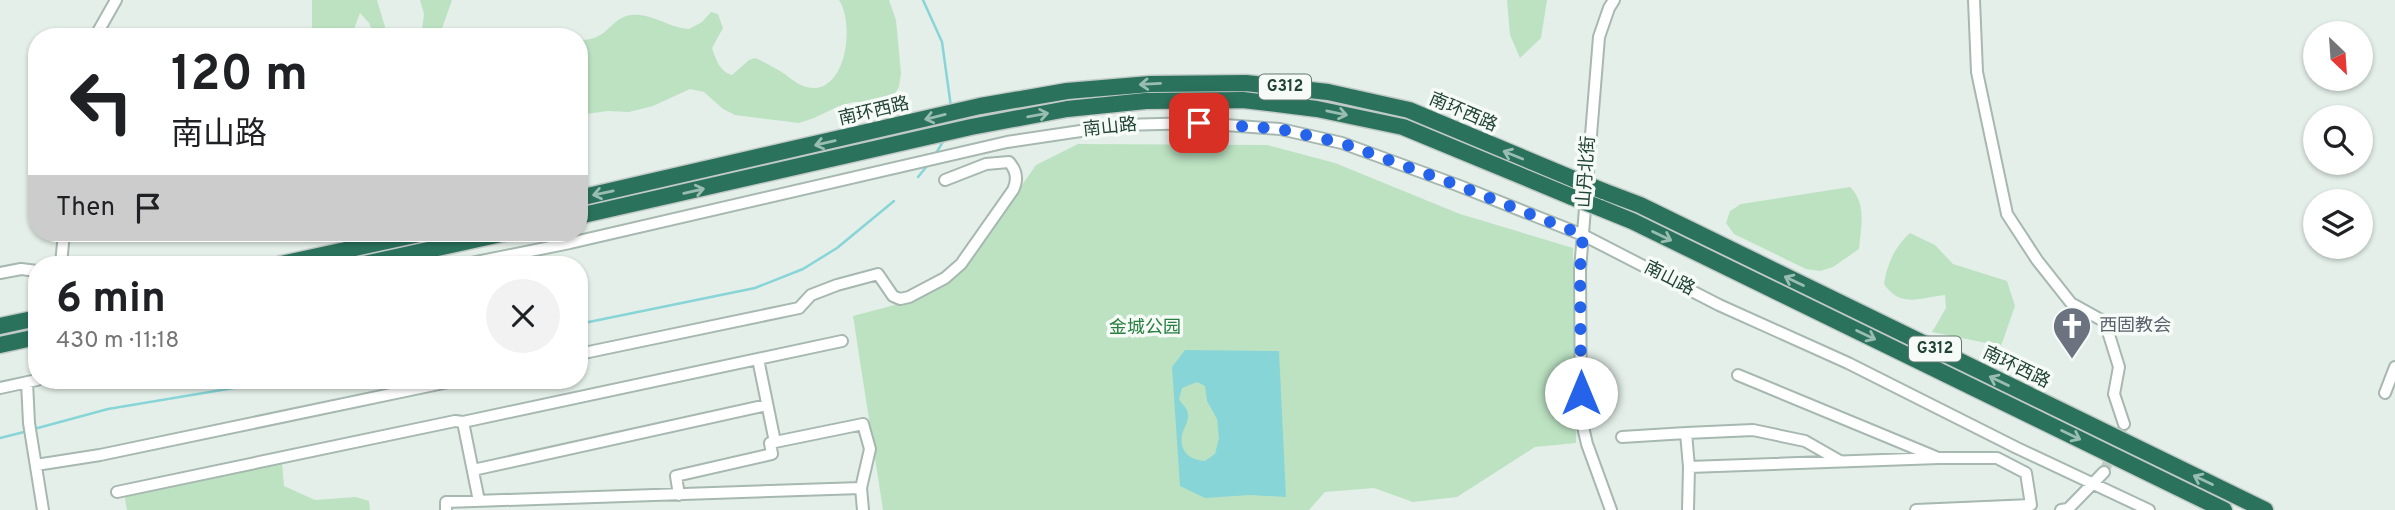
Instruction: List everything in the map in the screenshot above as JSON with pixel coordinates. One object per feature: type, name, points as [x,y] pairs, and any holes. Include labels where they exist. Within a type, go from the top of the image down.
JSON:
[{"type":"highway","name":"南环西路","points":[[588,196],[979,106],[1067,91],[1150,84],[1246,83],[1328,92],[1409,110],[1640,205],[2265,510]]},
{"type":"highway","name":"南环西路","points":[[588,214],[971,127],[1067,109],[1146,101],[1243,100],[1317,109],[1403,127],[1645,227],[2224,510]]},
{"type":"highway","points":[[318,256],[382,242]]},
{"type":"highway","points":[[401,256],[465,242]]},
{"type":"highway","points":[[0,326],[28,320]]},
{"type":"highway","points":[[0,345],[28,339]]},
{"type":"street","points":[[100,28],[116,0]]},
{"type":"street","name":"山丹北街","points":[[1611,510],[1587,444],[1581,418],[1580,270],[1599,37],[1605,16],[1614,0]]},
{"type":"street","points":[[1974,0],[1977,72],[2007,214],[2037,260],[2071,303],[2105,322],[2119,367],[2114,394],[2124,424]]},
{"type":"street","name":"南山路","points":[[588,239],[983,147],[1121,125],[1199,123],[1280,129],[1342,143],[1583,235],[1719,305],[1848,363],[2149,510]]},
{"type":"street","points":[[983,147],[986,164]]},
{"type":"street","points":[[588,352],[799,307],[811,295],[878,274],[893,296],[900,299],[909,297],[945,278],[961,264],[1013,190],[1016,176],[1009,162],[986,164],[945,180]]},
{"type":"street","name":"南山路","points":[[506,256],[574,242]]},
{"type":"street","points":[[0,273],[28,270]]},
{"type":"street","points":[[117,492],[842,341]]},
{"type":"street","points":[[758,359],[775,442]]},
{"type":"street","points":[[2385,393],[2395,367]]},
{"type":"street","points":[[1738,375],[1939,458]]},
{"type":"street","points":[[0,388],[28,382]]},
{"type":"street","points":[[31,389],[29,423],[43,510]]},
{"type":"street","points":[[36,465],[100,455],[415,389]]},
{"type":"street","points":[[473,470],[767,405]]},
{"type":"street","points":[[463,422],[479,501]]},
{"type":"street","points":[[679,495],[676,475],[772,454],[770,443],[863,424],[870,449],[861,488],[863,510]]},
{"type":"street","points":[[1622,437],[1753,430],[1805,442],[1840,461]]},
{"type":"street","points":[[1686,433],[1689,467],[1688,510]]},
{"type":"street","points":[[1689,467],[1997,458],[2026,472],[2031,505],[1916,510]]},
{"type":"street","points":[[2061,510],[2068,509],[2104,472]]},
{"type":"street","points":[[446,510],[446,502],[861,488]]},
{"type":"green space","points":[[312,0],[377,0],[385,28],[371,28],[360,13],[354,28],[312,28]]},
{"type":"green space","points":[[420,0],[452,0],[442,28],[422,28],[424,14]]},
{"type":"green space","points":[[839,0],[889,0],[896,20],[901,73],[899,87],[895,93],[867,102],[839,106],[799,123],[735,115],[723,109],[704,92],[690,89],[653,106],[629,112],[588,114],[588,39],[597,37],[624,17],[645,16],[689,29],[702,22],[711,12],[718,14],[723,28],[712,48],[724,71],[732,75],[755,58],[800,85],[817,88],[829,83],[843,58],[846,43],[844,12]]},
{"type":"green space","points":[[1507,0],[1547,0],[1541,38],[1520,58],[1510,35]]},
{"type":"green space","name":"金城公园","points":[[1078,144],[1267,145],[1335,163],[1460,214],[1573,248],[1576,443],[1535,447],[1457,497],[1413,502],[1374,488],[1325,492],[1309,510],[883,510],[853,316],[906,302],[948,283],[988,234],[1036,165]]},
{"type":"green space","points":[[1850,187],[1861,208],[1859,249],[1833,267],[1820,271],[1806,269],[1734,234],[1726,223],[1730,211],[1741,204]]},
{"type":"green space","points":[[1910,233],[1935,245],[1953,264],[2007,281],[2015,306],[2001,346],[1932,332],[1946,308],[1945,295],[1904,299],[1884,284],[1892,256]]},
{"type":"green space","points":[[282,462],[284,486],[315,500],[356,497],[369,501],[370,510],[127,510],[124,493]]},
{"type":"water","points":[[1185,350],[1279,351],[1286,497],[1250,495],[1205,498],[1180,486],[1172,367]],"holes":[[[1197,382],[1205,386],[1207,401],[1217,419],[1219,438],[1215,454],[1205,461],[1190,457],[1182,446],[1188,414],[1179,399],[1182,388]]]},
{"type":"waterway","points":[[923,0],[942,42],[951,107]]},
{"type":"waterway","points":[[935,155],[944,140]]},
{"type":"waterway","points":[[918,177],[927,166]]},
{"type":"waterway","points":[[588,322],[755,288],[803,269],[837,248],[894,201]]},
{"type":"waterway","points":[[34,429],[108,409],[227,389]]},
{"type":"waterway","points":[[0,438],[28,431]]},
{"type":"tunnel","points":[[2104,472],[2124,424]]},
{"type":"place","name":"西固教会","points":[[2072,360]]},
{"type":"route","points":[[1199,123],[1280,129],[1342,143],[1583,235],[1580,270],[1581,393]]}]
